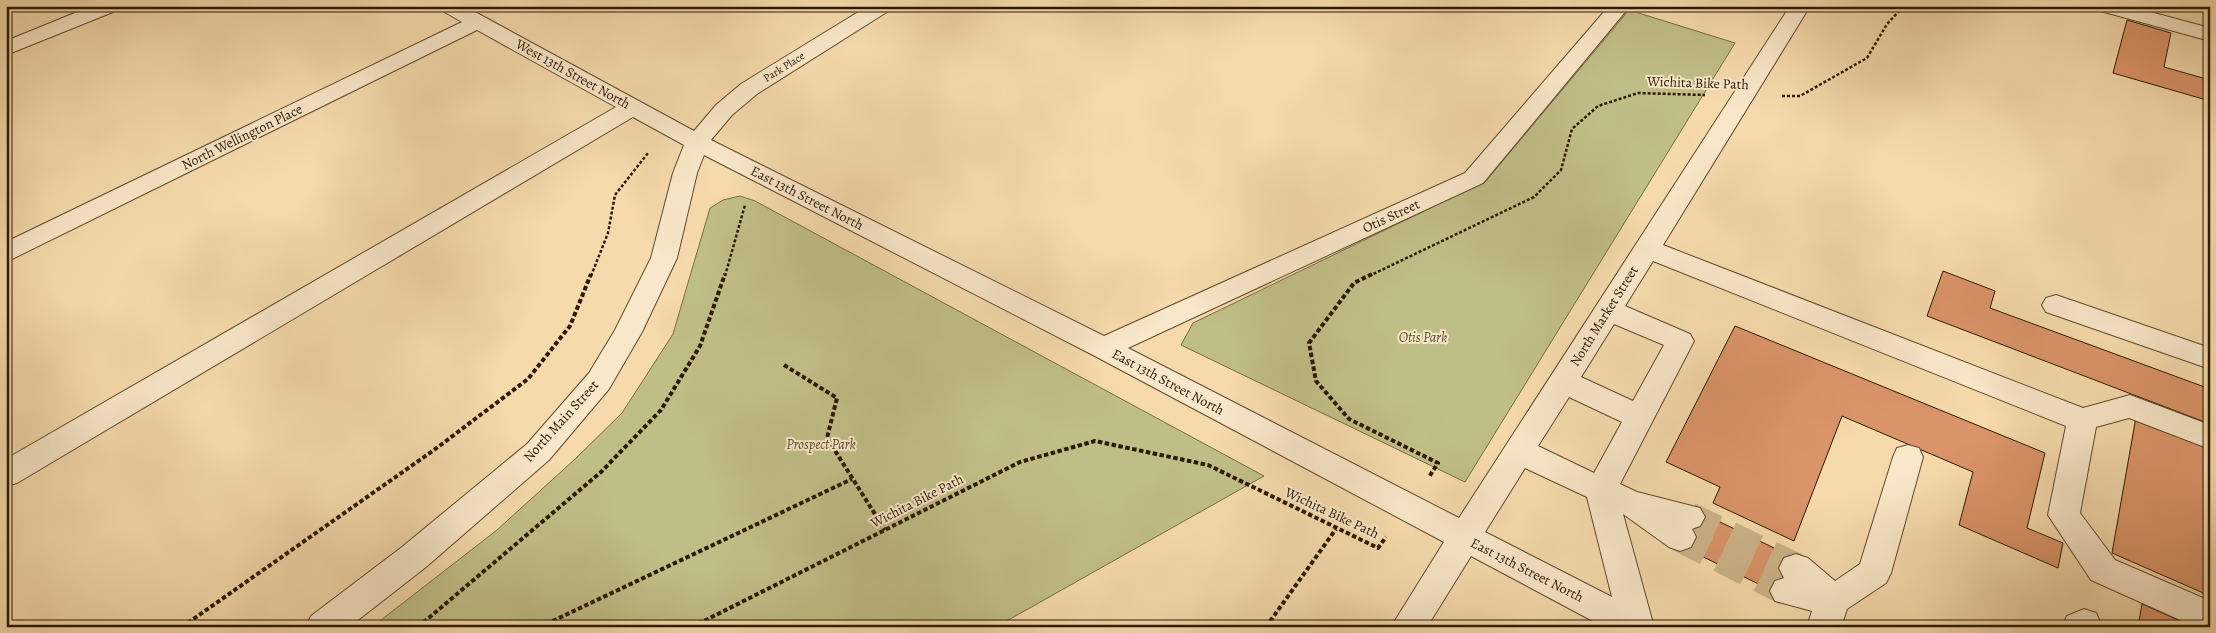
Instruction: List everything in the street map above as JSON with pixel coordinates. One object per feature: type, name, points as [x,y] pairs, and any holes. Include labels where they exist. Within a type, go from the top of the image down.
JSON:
[{"type":"street","points":[[6,48],[111,6]]},
{"type":"street","name":"West 13th Street North","points":[[448,6],[697,142]]},
{"type":"street","name":"Park Place","points":[[697,142],[724,110],[749,90],[883,6]]},
{"type":"street","name":"Otis Street","points":[[1103,348],[1474,178],[1620,6]]},
{"type":"street","name":"North Market Street","points":[[1408,627],[1800,6]]},
{"type":"street","points":[[2104,6],[2210,35]]},
{"type":"street","name":"North Wellington Place","points":[[6,253],[478,22]]},
{"type":"street","points":[[6,474],[633,107]]},
{"type":"street","name":"East 13th Street North","points":[[697,142],[1103,348],[1637,627]]},
{"type":"street","name":"North Main Street","points":[[323,627],[414,558],[538,452],[599,381],[628,332],[664,258],[685,173],[697,142]]},
{"type":"street","points":[[1647,248],[2082,420],[2130,406],[2210,437]]},
{"type":"street","points":[[2056,305],[2210,359]]},
{"type":"street","points":[[1608,310],[1680,341],[1601,490],[1637,627]]},
{"type":"street","points":[[1562,381],[1640,417]]},
{"type":"street","points":[[2082,420],[2064,516],[2103,570],[2210,617]]},
{"type":"street","points":[[1518,451],[1685,527]]},
{"type":"street","points":[[1792,579],[1829,614],[1874,573],[1908,457]]},
{"type":"path","name":"Wichita Bike Path","points":[[692,627],[1020,462],[1095,441],[1208,466],[1378,548],[1438,463],[1349,418],[1316,381],[1309,344],[1354,283],[1534,197],[1561,170],[1572,129],[1598,106],[1638,93],[1800,96],[1835,78],[1867,58],[1887,24],[1904,6]]},
{"type":"path","points":[[182,627],[434,450],[528,379],[570,326],[608,233],[615,195],[648,153]]},
{"type":"path","points":[[418,627],[601,472],[661,410],[700,346],[724,278],[745,205]]},
{"type":"path","points":[[784,365],[836,398],[827,438],[885,530]]},
{"type":"path","points":[[540,627],[852,478]]},
{"type":"path","points":[[1266,627],[1336,529]]},
{"type":"green space","name":"Otis Park","points":[[1629,10],[1735,43],[1465,482],[1181,345],[1193,323],[1486,181]]},
{"type":"green space","name":"Prospect Park","points":[[740,196],[755,201],[1264,476],[996,627],[372,627],[497,530],[574,460],[622,413],[673,334],[710,208],[723,200]]},
{"type":"building","points":[[2127,20],[2171,33],[2164,67],[2210,80],[2210,101],[2113,73]]},
{"type":"building","points":[[1943,271],[1995,291],[1990,308],[2210,389],[2210,424],[1927,316]]},
{"type":"building","points":[[1735,326],[2045,453],[2027,528],[2063,543],[2058,568],[1959,525],[1973,472],[1842,416],[1794,541],[1713,503],[1720,487],[1666,462]]},
{"type":"building","points":[[2136,417],[2210,446],[2210,596],[2112,553]]},
{"type":"building","points":[[1693,509],[1799,560],[1785,597],[1677,544]]},
{"type":"building","points":[[2142,604],[2194,627],[2138,627]]},
{"type":"tunnel","points":[[1689,517],[1796,568]]},
{"type":"tunnel","points":[[1680,537],[1787,591]]}]
